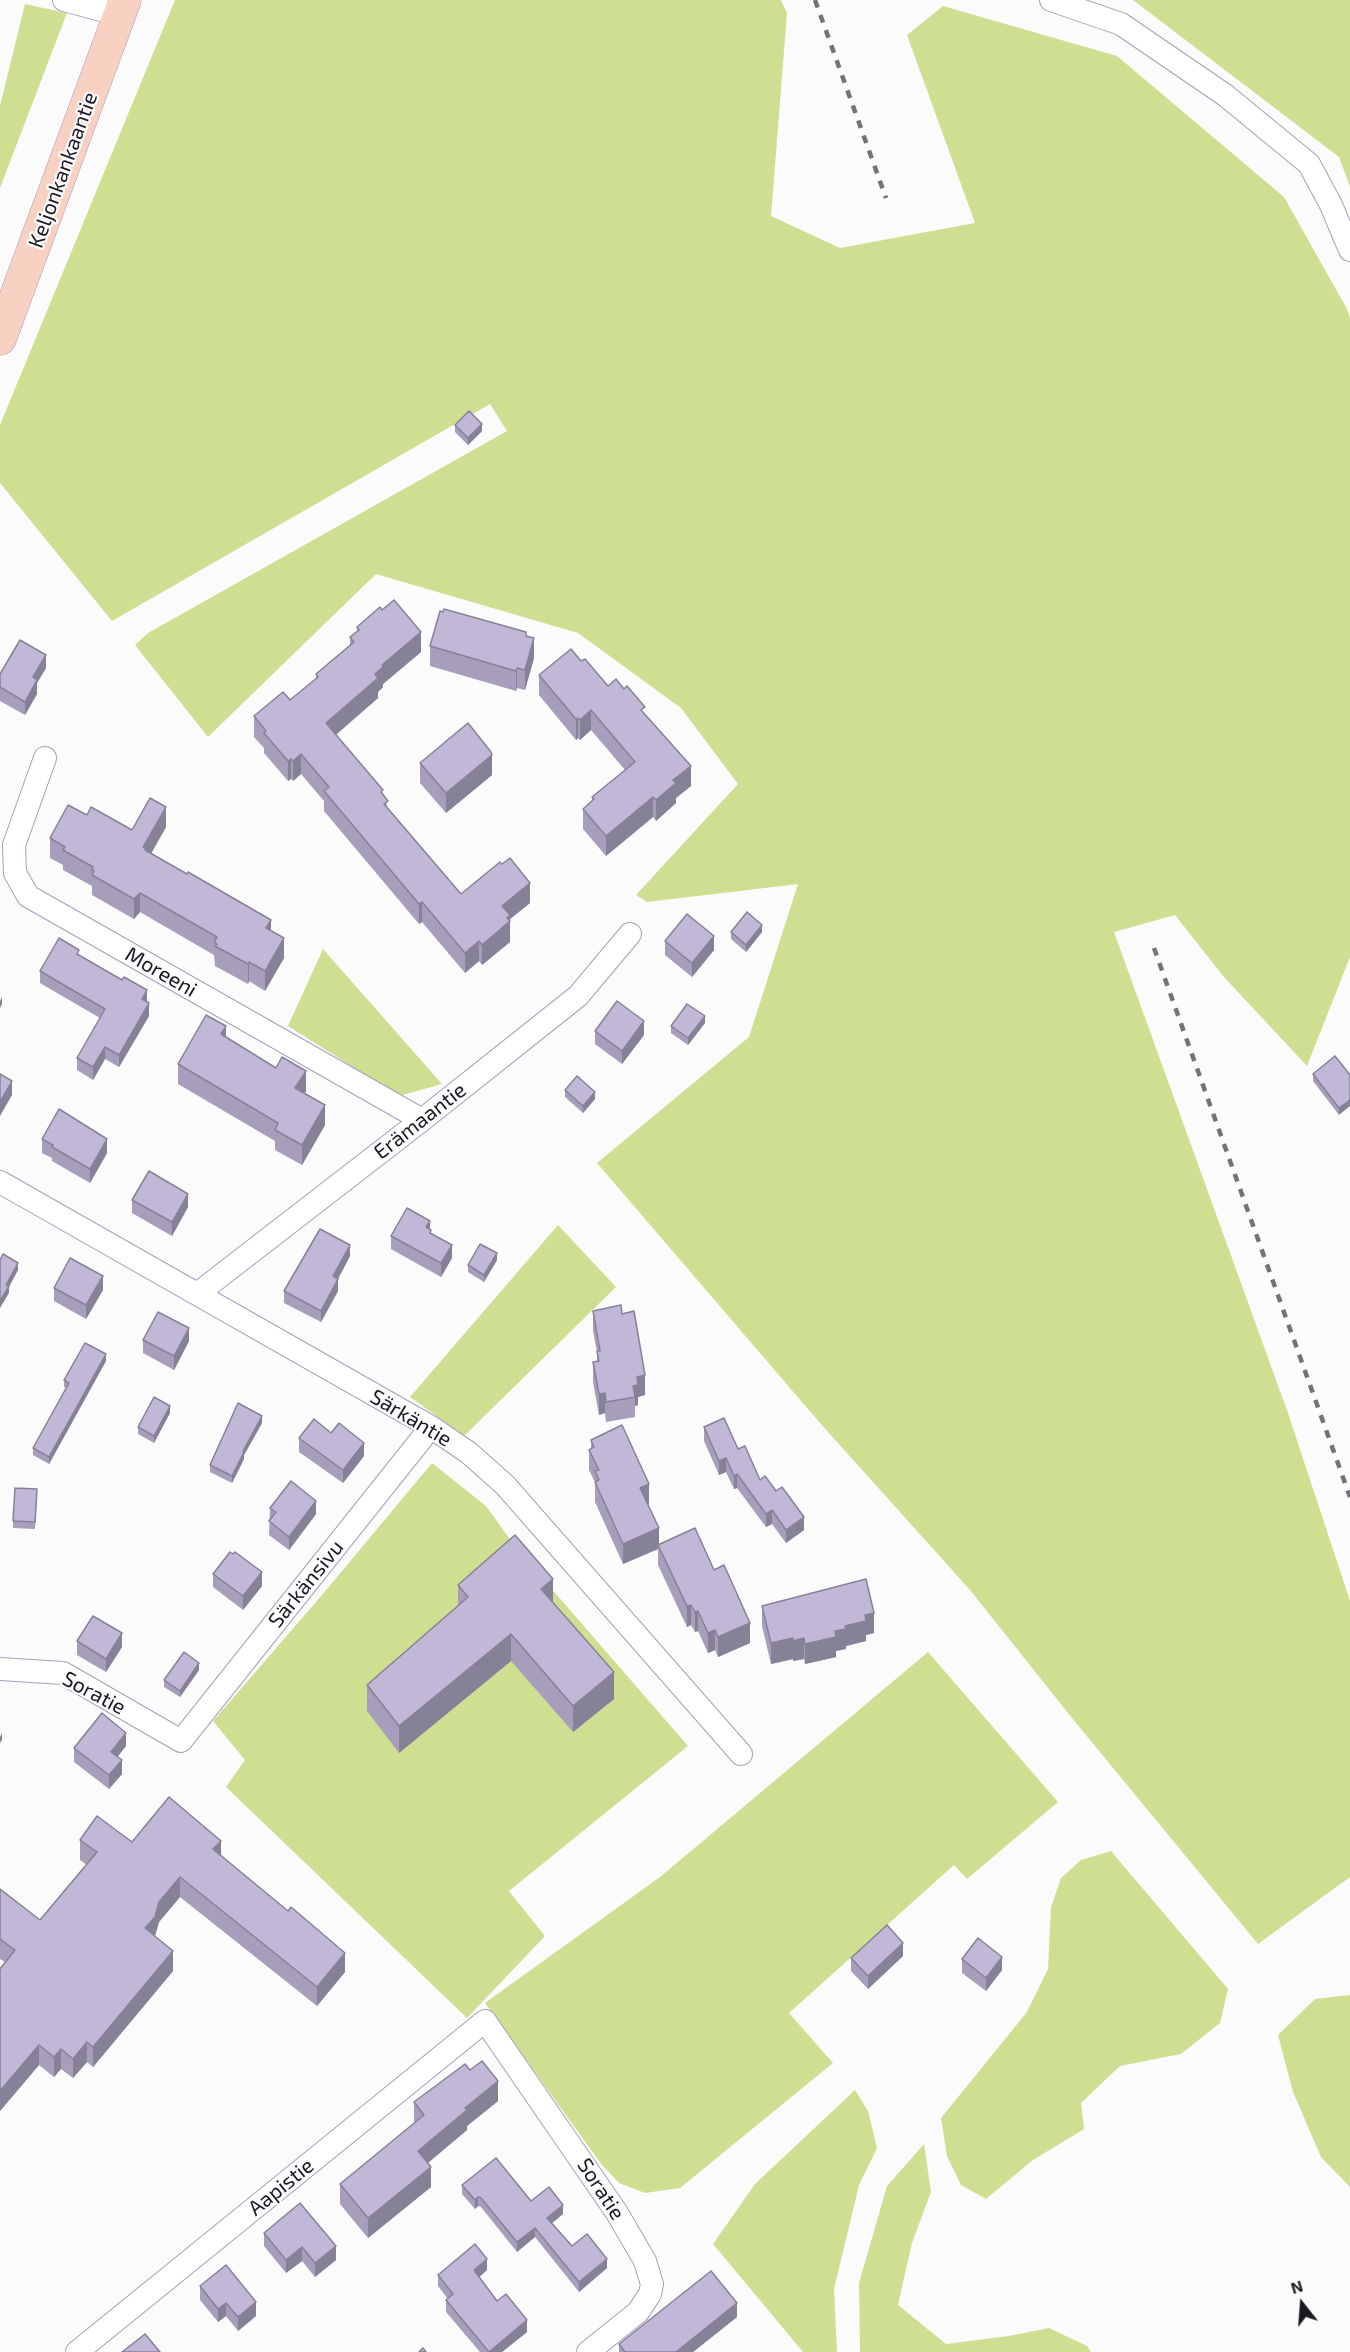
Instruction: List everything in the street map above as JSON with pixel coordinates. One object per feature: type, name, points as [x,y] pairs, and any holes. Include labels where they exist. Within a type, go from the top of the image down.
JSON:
[{"type":"main road","name":"Keljonkankaantie","points":[[0,339],[123,7]]},
{"type":"street","points":[[64,0],[123,7]]},
{"type":"street","points":[[1051,0],[1121,24],[1225,95],[1309,164],[1331,205],[1350,250]]},
{"type":"street","name":"Moreeni","points":[[45,758],[14,845],[15,873],[28,896],[422,1120]]},
{"type":"street","name":"Erämaantie","points":[[197,1294],[578,996],[630,934]]},
{"type":"street","name":"Särkäntie","points":[[0,1182],[431,1428],[469,1453],[505,1485],[741,1754]]},
{"type":"street","name":"Särkänsivu","points":[[181,1741],[431,1428]]},
{"type":"street","name":"Soratie","points":[[0,1669],[63,1673],[181,1741]]},
{"type":"street","name":"Soratie","points":[[485,2021],[617,2213],[645,2261],[652,2284],[650,2294],[638,2312],[588,2352]]},
{"type":"street","name":"Aapistie","points":[[77,2352],[485,2021]]},
{"type":"green space","points":[[175,0],[781,0],[787,13],[771,216],[840,248],[975,223],[907,35],[943,6],[1117,56],[1284,197],[1347,309],[1350,318],[1350,957],[1307,1066],[1223,976],[1175,915],[1114,932],[1288,1413],[1350,1601],[1350,1877],[1258,1944],[970,1590],[820,1423],[597,1163],[749,1037],[798,884],[647,902],[636,895],[738,784],[681,708],[578,633],[376,574],[208,737],[135,645],[148,633],[507,431],[490,404],[112,621],[0,483],[0,425]]},
{"type":"green space","points":[[1133,0],[1350,0],[1350,187],[1339,157]]},
{"type":"green space","points":[[25,4],[67,13],[0,188],[0,106]]},
{"type":"green space","points":[[323,949],[442,1084],[399,1096],[288,1026]]},
{"type":"green space","points":[[558,1225],[616,1287],[464,1436],[410,1397]]},
{"type":"green space","points":[[432,1463],[486,1506],[517,1549],[688,1746],[509,1891],[545,1936],[467,2018],[226,1787],[245,1760],[213,1721]]},
{"type":"green space","points":[[928,1652],[1058,1802],[967,1879],[954,1865],[789,2013],[833,2063],[680,2188],[645,2193],[619,2183],[602,2165],[485,2003],[660,1877]]},
{"type":"green space","points":[[1111,1851],[1228,1989],[1220,2023],[1181,2054],[1120,2066],[1081,2103],[1084,2129],[1033,2160],[986,2199],[961,2185],[947,2156],[941,2118],[1027,2012],[1048,1969],[1051,1907],[1061,1878],[1081,1860]]},
{"type":"green space","points":[[1350,1995],[1350,2187],[1321,2157],[1293,2092],[1278,2035],[1315,1999]]},
{"type":"green space","points":[[855,2090],[868,2111],[877,2148],[859,2185],[834,2289],[837,2352],[803,2352],[713,2244],[755,2184]]},
{"type":"green space","points":[[924,2144],[931,2192],[912,2243],[898,2305],[946,2344],[1049,2328],[1087,2346],[1091,2352],[860,2352],[859,2283],[887,2186]]},
{"type":"building","points":[[469,411],[482,424],[468,438],[455,425]]},
{"type":"building","points":[[394,600],[421,632],[382,665],[383,667],[375,674],[378,678],[326,723],[383,790],[381,792],[388,801],[384,804],[461,894],[500,862],[502,864],[510,858],[530,883],[502,906],[510,915],[507,918],[510,921],[482,945],[479,941],[465,953],[422,902],[419,904],[324,791],[329,787],[301,754],[293,761],[291,759],[288,761],[264,733],[266,731],[254,716],[283,692],[290,700],[318,677],[316,674],[354,642],[350,637],[359,630],[357,627],[380,607],[382,610]]},
{"type":"building","points":[[444,609],[526,632],[526,636],[534,638],[525,670],[517,668],[516,671],[430,646],[440,611],[443,612]]},
{"type":"building","points":[[20,640],[46,655],[33,677],[37,680],[25,702],[0,687],[0,674]]},
{"type":"building","points":[[571,649],[581,661],[585,659],[608,686],[616,679],[624,689],[627,686],[645,707],[641,710],[691,766],[673,780],[676,783],[656,800],[653,797],[606,836],[583,809],[594,799],[592,797],[635,762],[591,710],[580,720],[576,719],[539,675]]},
{"type":"building","points":[[468,723],[492,755],[446,793],[420,763]]},
{"type":"building","points":[[150,798],[166,807],[143,847],[145,850],[271,920],[266,928],[284,938],[265,971],[215,946],[217,944],[214,942],[217,937],[140,893],[134,899],[92,875],[93,867],[63,850],[65,847],[50,838],[68,805],[87,815],[91,807],[132,830]]},
{"type":"building","points":[[747,912],[762,925],[746,945],[731,932]]},
{"type":"building","points":[[687,914],[714,936],[692,963],[665,941]]},
{"type":"building","points":[[59,938],[79,950],[77,954],[122,980],[124,977],[147,990],[142,999],[149,1003],[119,1055],[105,1047],[93,1067],[77,1058],[105,1009],[40,971]]},
{"type":"building","points":[[617,1001],[644,1021],[622,1051],[595,1031]]},
{"type":"building","points":[[687,1004],[705,1016],[688,1038],[671,1026]]},
{"type":"building","points":[[206,1015],[226,1026],[221,1034],[276,1068],[282,1057],[306,1071],[295,1088],[325,1105],[302,1145],[275,1130],[278,1123],[178,1064]]},
{"type":"building","points":[[1335,1056],[1350,1075],[1350,1100],[1339,1108],[1313,1074]]},
{"type":"building","points":[[0,1074],[12,1081],[0,1102]]},
{"type":"building","points":[[577,1076],[595,1092],[583,1106],[565,1090]]},
{"type":"building","points":[[59,1109],[107,1139],[90,1169],[42,1139]]},
{"type":"building","points":[[149,1171],[188,1194],[172,1222],[132,1200]]},
{"type":"building","points":[[407,1208],[430,1221],[426,1227],[431,1230],[430,1233],[452,1245],[441,1263],[391,1236]]},
{"type":"building","points":[[320,1229],[350,1245],[333,1276],[338,1279],[321,1311],[284,1291]]},
{"type":"building","points":[[480,1244],[497,1253],[484,1275],[468,1265]]},
{"type":"building","points":[[3,1254],[18,1263],[0,1301],[0,1260]]},
{"type":"building","points":[[70,1258],[103,1276],[86,1305],[54,1288]]},
{"type":"building","points":[[621,1305],[622,1314],[634,1311],[645,1375],[637,1377],[638,1385],[633,1386],[635,1397],[606,1402],[605,1393],[599,1394],[593,1362],[599,1361],[597,1351],[600,1351],[593,1311]]},
{"type":"building","points":[[158,1312],[189,1328],[174,1356],[143,1340]]},
{"type":"building","points":[[85,1343],[106,1354],[49,1457],[33,1448],[69,1383],[64,1380]]},
{"type":"building","points":[[154,1397],[170,1406],[154,1436],[138,1427]]},
{"type":"building","points":[[238,1403],[262,1416],[232,1476],[210,1465]]},
{"type":"building","points":[[724,1418],[738,1449],[745,1446],[760,1480],[765,1476],[776,1491],[782,1487],[804,1517],[786,1530],[772,1510],[766,1514],[737,1474],[734,1476],[726,1458],[719,1461],[704,1427]]},
{"type":"building","points":[[314,1419],[331,1433],[339,1423],[364,1443],[343,1470],[299,1438]]},
{"type":"building","points":[[622,1425],[649,1484],[640,1488],[659,1528],[623,1544],[595,1482],[599,1480],[595,1471],[599,1470],[589,1450],[594,1447],[591,1440]]},
{"type":"building","points":[[291,1481],[316,1501],[289,1537],[269,1521],[276,1512],[270,1508]]},
{"type":"building","points":[[15,1488],[37,1489],[35,1522],[13,1521]]},
{"type":"building","points":[[695,1528],[714,1570],[724,1565],[750,1623],[718,1637],[715,1630],[708,1633],[698,1611],[695,1612],[691,1605],[687,1606],[658,1545]]},
{"type":"building","points":[[515,1535],[553,1579],[541,1589],[614,1672],[573,1706],[511,1634],[399,1726],[367,1685],[468,1597],[458,1585]]},
{"type":"building","points":[[230,1552],[233,1554],[235,1552],[262,1572],[243,1596],[213,1574]]},
{"type":"building","points":[[866,1579],[874,1613],[865,1615],[866,1621],[835,1631],[836,1637],[805,1644],[804,1638],[771,1643],[762,1606]]},
{"type":"building","points":[[93,1616],[122,1633],[106,1659],[77,1641]]},
{"type":"building","points":[[184,1652],[199,1663],[180,1691],[164,1680]]},
{"type":"building","points":[[102,1713],[126,1733],[111,1752],[122,1760],[109,1775],[74,1748]]},
{"type":"building","points":[[169,1797],[221,1841],[213,1849],[288,1911],[291,1907],[345,1953],[317,1987],[180,1877],[159,1902],[155,1917],[145,1928],[173,1951],[93,2047],[87,2042],[73,2059],[61,2049],[54,2057],[39,2045],[0,2091],[0,1969],[15,1950],[0,1939],[0,1889],[40,1920],[97,1852],[80,1840],[97,1816],[132,1842]]},
{"type":"building","points":[[887,1925],[903,1943],[868,1976],[851,1958]]},
{"type":"building","points":[[978,1938],[1002,1957],[986,1978],[962,1959]]},
{"type":"building","points":[[482,2061],[498,2081],[418,2151],[431,2167],[368,2218],[340,2184],[424,2115],[414,2102],[465,2064],[470,2070]]},
{"type":"building","points":[[496,2158],[531,2201],[549,2187],[563,2205],[547,2218],[572,2246],[587,2234],[607,2259],[579,2282],[535,2228],[517,2242],[481,2198],[478,2197],[475,2200],[462,2185]]},
{"type":"building","points":[[300,2203],[336,2246],[315,2263],[302,2247],[286,2260],[264,2233]]},
{"type":"building","points":[[475,2244],[487,2259],[474,2270],[497,2301],[506,2294],[527,2320],[489,2352],[446,2300],[453,2294],[438,2275]]},
{"type":"building","points":[[226,2265],[256,2302],[238,2317],[226,2303],[218,2309],[200,2286]]},
{"type":"building","points":[[711,2271],[737,2303],[676,2352],[625,2352],[619,2344]]},
{"type":"building","points":[[145,2334],[160,2352],[122,2352]]},
{"type":"railway","points":[[815,0],[886,198]]},
{"type":"railway","points":[[1154,948],[1350,1497]]}]
